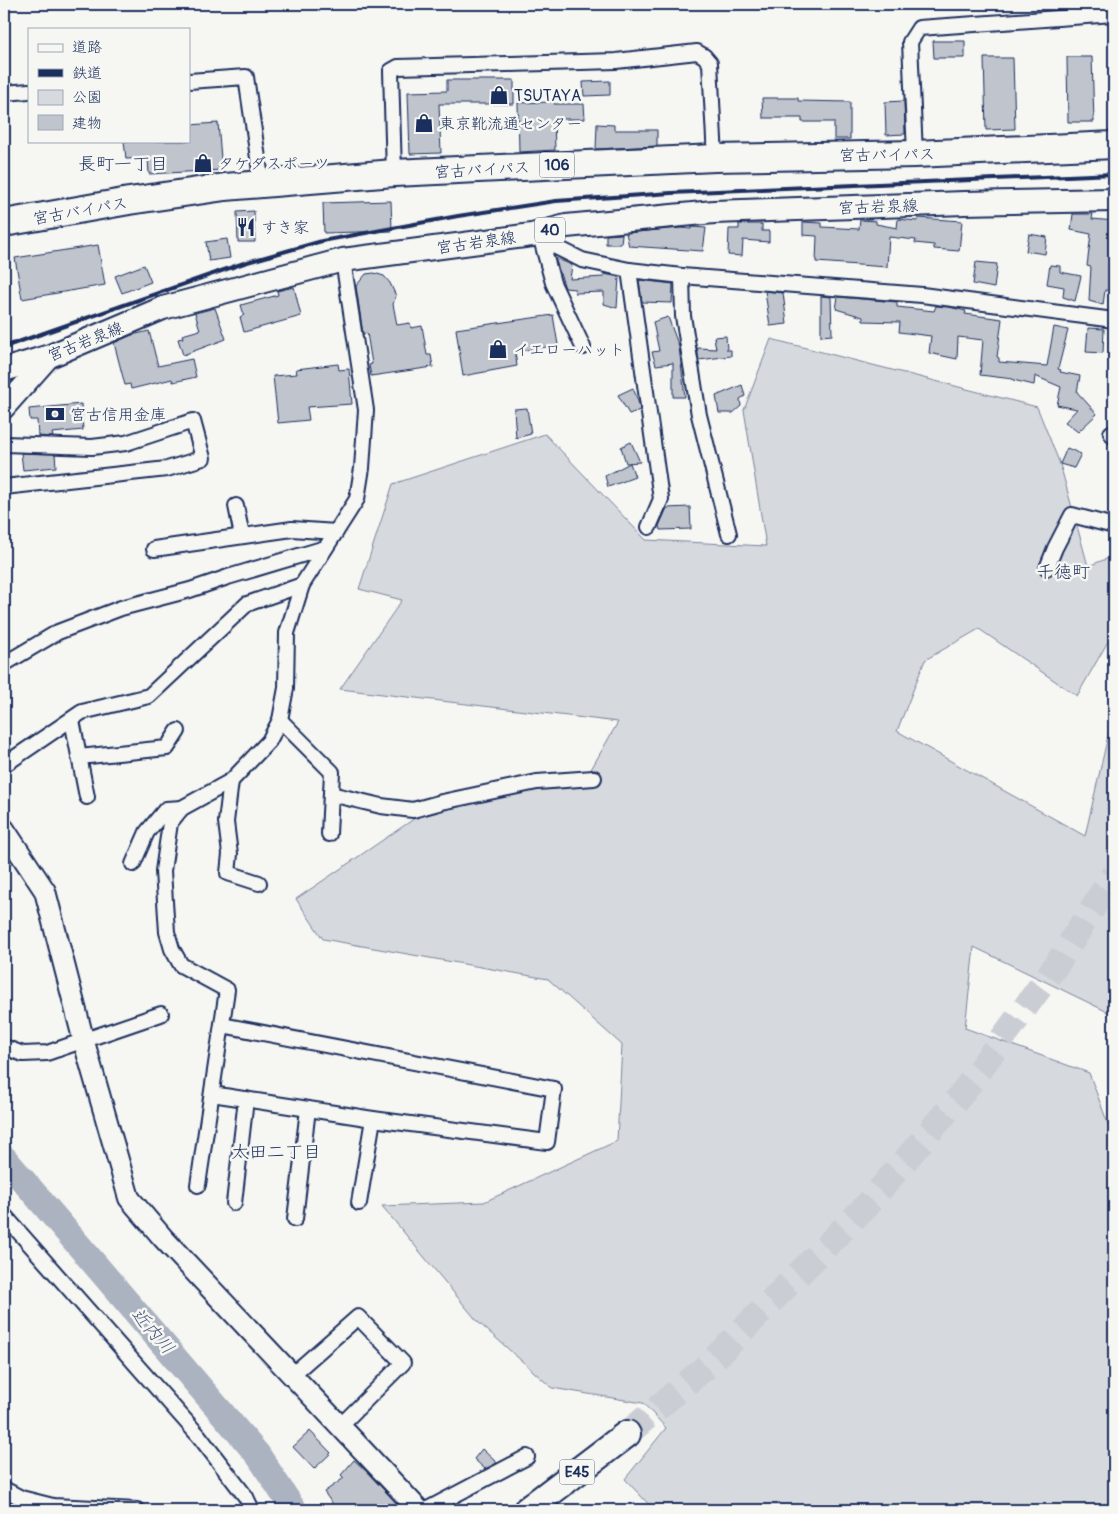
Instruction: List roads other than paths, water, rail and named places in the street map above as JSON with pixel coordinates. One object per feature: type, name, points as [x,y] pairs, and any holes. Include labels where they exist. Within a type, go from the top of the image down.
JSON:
[{"type":"highway","name":"宮古バイパス","points":[[4,223],[129,201],[225,187],[394,173],[715,158],[915,154],[1114,145]]},
{"type":"highway","name":"E45","points":[[527,1510],[627,1434]]},
{"type":"main road","name":"宮古岩泉線","points":[[4,370],[50,356],[163,308],[343,260],[536,237],[566,226],[714,212],[954,203],[1114,200]]},
{"type":"street","points":[[915,154],[910,42],[919,28],[1114,14]]},
{"type":"street","points":[[394,173],[391,71],[398,67],[616,61],[697,52],[710,63],[715,158]]},
{"type":"street","points":[[190,81],[246,77],[262,185]]},
{"type":"street","points":[[4,93],[28,91]]},
{"type":"street","points":[[536,237],[582,260],[629,270],[682,276],[922,294],[1114,320]]},
{"type":"street","points":[[536,237],[553,283],[584,347]]},
{"type":"street","points":[[133,864],[147,832],[166,810],[182,808],[231,781],[269,741],[280,720],[286,688],[286,633],[302,585],[356,499],[362,468],[366,410],[343,260]]},
{"type":"street","points":[[629,270],[661,499],[649,527]]},
{"type":"street","points":[[682,276],[682,316],[699,415],[729,534]]},
{"type":"street","points":[[4,408],[50,356]]},
{"type":"street","points":[[4,444],[92,447],[126,442],[193,421],[203,458],[167,469],[4,487]]},
{"type":"street","points":[[236,506],[242,536]]},
{"type":"street","points":[[1046,568],[1072,515],[1114,526]]},
{"type":"street","points":[[154,549],[292,528],[336,532]]},
{"type":"street","points":[[4,664],[58,632],[121,608],[190,590],[325,548]]},
{"type":"street","points":[[4,765],[82,712],[149,696],[247,604],[302,585]]},
{"type":"street","points":[[72,720],[86,798]]},
{"type":"street","points":[[280,720],[332,772],[329,834]]},
{"type":"street","points":[[79,758],[167,748],[178,731]]},
{"type":"street","points":[[331,794],[381,806],[413,810],[537,782],[594,778]]},
{"type":"street","points":[[231,781],[226,822],[230,854],[228,873],[259,883]]},
{"type":"street","points":[[182,808],[170,823],[163,871],[167,932],[172,949],[181,965],[227,990],[198,1185]]},
{"type":"street","points":[[4,829],[45,891],[84,1042],[129,1198],[163,1238],[419,1510]]},
{"type":"street","points":[[4,1048],[23,1054],[47,1053],[84,1042],[161,1014]]},
{"type":"street","points":[[212,1094],[374,1119],[547,1142],[554,1089],[222,1025]]},
{"type":"street","points":[[234,1203],[246,1099]]},
{"type":"street","points":[[295,1219],[308,1109]]},
{"type":"street","points":[[359,1204],[374,1119]]},
{"type":"street","points":[[4,1215],[199,1436],[246,1497],[252,1510]]},
{"type":"street","points":[[292,1375],[358,1317],[403,1363],[340,1426]]},
{"type":"street","points":[[426,1510],[527,1457]]},
{"type":"street","points":[[4,1489],[21,1498],[53,1506],[137,1510]]},
{"type":"waterway","name":"近内川","points":[[4,1158],[258,1455],[294,1510]]},
{"type":"tunnel","points":[[627,1434],[708,1365],[866,1206],[961,1095],[1057,964],[1114,874]]},
{"type":"railway","points":[[4,347],[244,263],[322,241],[458,216],[556,201],[671,193],[1114,174]]},
{"type":"place","name":"TSUTAYA","points":[[499,95]]},
{"type":"place","name":"東京靴流通センター","points":[[424,123]]},
{"type":"place","name":"タケダスポーツ","points":[[203,163]]},
{"type":"place","name":"すき家","points":[[246,227]]},
{"type":"place","name":"イエローハット","points":[[498,349]]},
{"type":"place","name":"宮古信用金庫","points":[[55,414]]},
{"type":"district","name":"長町一丁目","points":[[123,164]]},
{"type":"district","name":"千徳町","points":[[1063,572]]},
{"type":"district","name":"太田二丁目","points":[[276,1152]]}]
